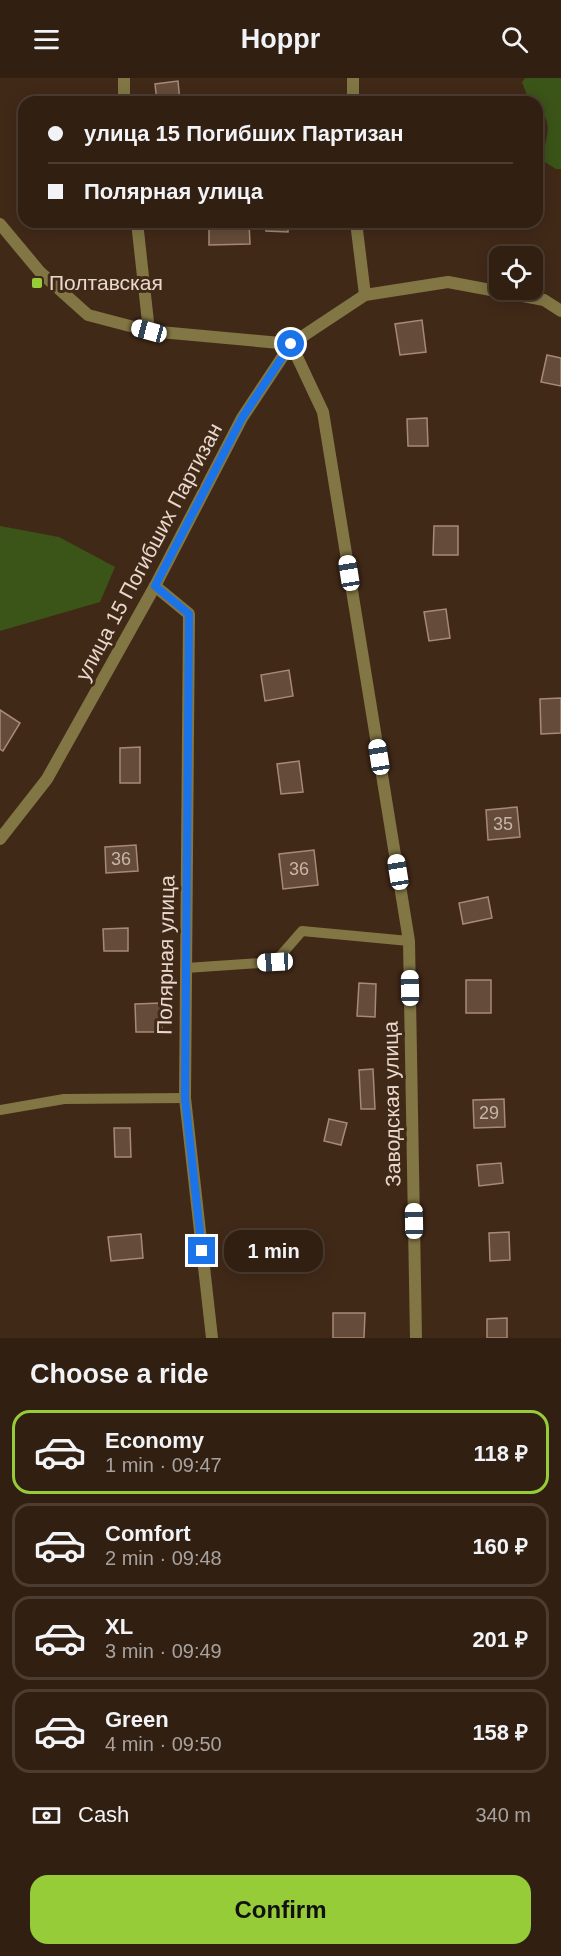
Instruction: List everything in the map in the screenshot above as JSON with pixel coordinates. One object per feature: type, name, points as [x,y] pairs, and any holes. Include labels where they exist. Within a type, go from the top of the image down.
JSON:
[{"type":"street","points":[[124,78],[124,96]]},
{"type":"street","points":[[353,78],[353,96]]},
{"type":"street","points":[[1,228],[40,272],[88,315],[149,331],[291,344]]},
{"type":"street","points":[[138,228],[149,331]]},
{"type":"street","points":[[357,228],[365,295]]},
{"type":"street","name":"улица 15 Погибших Партизан","points":[[0,839],[47,779],[155,586],[242,418],[291,344],[365,295],[448,282],[544,300],[561,311]]},
{"type":"street","name":"Заводская улица","points":[[291,344],[323,412],[409,941],[416,1338]]},
{"type":"street","name":"Полярная улица","points":[[155,586],[189,614],[185,1098],[212,1338]]},
{"type":"lane","points":[[186,968],[275,962],[302,931],[409,941]]},
{"type":"lane","points":[[0,1110],[64,1099],[185,1098]]},
{"type":"green space","points":[[525,78],[561,78],[561,169],[556,169],[545,162],[548,127],[543,113],[543,96],[528,96],[522,82]]},
{"type":"green space","points":[[0,526],[59,537],[115,567],[100,602],[0,631]]},
{"type":"building","points":[[178,81],[179,96],[156,96],[155,84]]},
{"type":"building","points":[[209,228],[249,228],[250,244],[209,245]]},
{"type":"building","points":[[266,228],[288,228],[288,232],[266,231]]},
{"type":"building","points":[[422,320],[426,352],[400,355],[395,324]]},
{"type":"building","points":[[547,355],[561,358],[561,386],[541,382]]},
{"type":"building","points":[[427,418],[428,446],[408,446],[407,419]]},
{"type":"building","points":[[434,526],[458,526],[458,555],[433,555]]},
{"type":"building","points":[[446,609],[450,638],[429,641],[424,612]]},
{"type":"building","points":[[289,670],[293,696],[265,701],[261,675]]},
{"type":"building","points":[[561,698],[561,733],[541,734],[540,699]]},
{"type":"building","points":[[0,710],[20,723],[3,751],[0,749]]},
{"type":"building","points":[[140,747],[140,783],[120,783],[120,748]]},
{"type":"building","points":[[299,761],[303,792],[281,794],[277,764]]},
{"type":"building","points":[[517,807],[520,837],[488,840],[486,810]]},
{"type":"building","points":[[136,845],[138,871],[106,873],[105,847]]},
{"type":"building","points":[[314,850],[318,885],[283,889],[279,854]]},
{"type":"building","points":[[488,897],[492,918],[463,924],[459,903]]},
{"type":"building","points":[[128,928],[128,951],[104,951],[103,929]]},
{"type":"building","points":[[466,980],[491,980],[491,1013],[466,1013]]},
{"type":"building","points":[[359,983],[376,984],[375,1017],[357,1016]]},
{"type":"building","points":[[161,1003],[162,1032],[136,1032],[135,1004]]},
{"type":"building","points":[[373,1069],[375,1109],[361,1109],[359,1070]]},
{"type":"building","points":[[504,1099],[505,1127],[474,1128],[473,1100]]},
{"type":"building","points":[[329,1119],[347,1123],[341,1145],[324,1141]]},
{"type":"building","points":[[114,1128],[130,1128],[131,1157],[115,1157]]},
{"type":"building","points":[[501,1163],[503,1183],[479,1186],[477,1165]]},
{"type":"building","points":[[509,1232],[510,1260],[490,1261],[489,1233]]},
{"type":"building","points":[[141,1234],[143,1258],[111,1261],[108,1237]]},
{"type":"building","points":[[333,1313],[365,1313],[364,1338],[333,1338]]},
{"type":"building","points":[[507,1318],[507,1338],[487,1338],[487,1319]]},
{"type":"place","name":"Полтавская","points":[[37,283]]},
{"type":"route","points":[[202,1251],[185,1098],[189,614],[155,586],[242,418],[291,344]]}]
